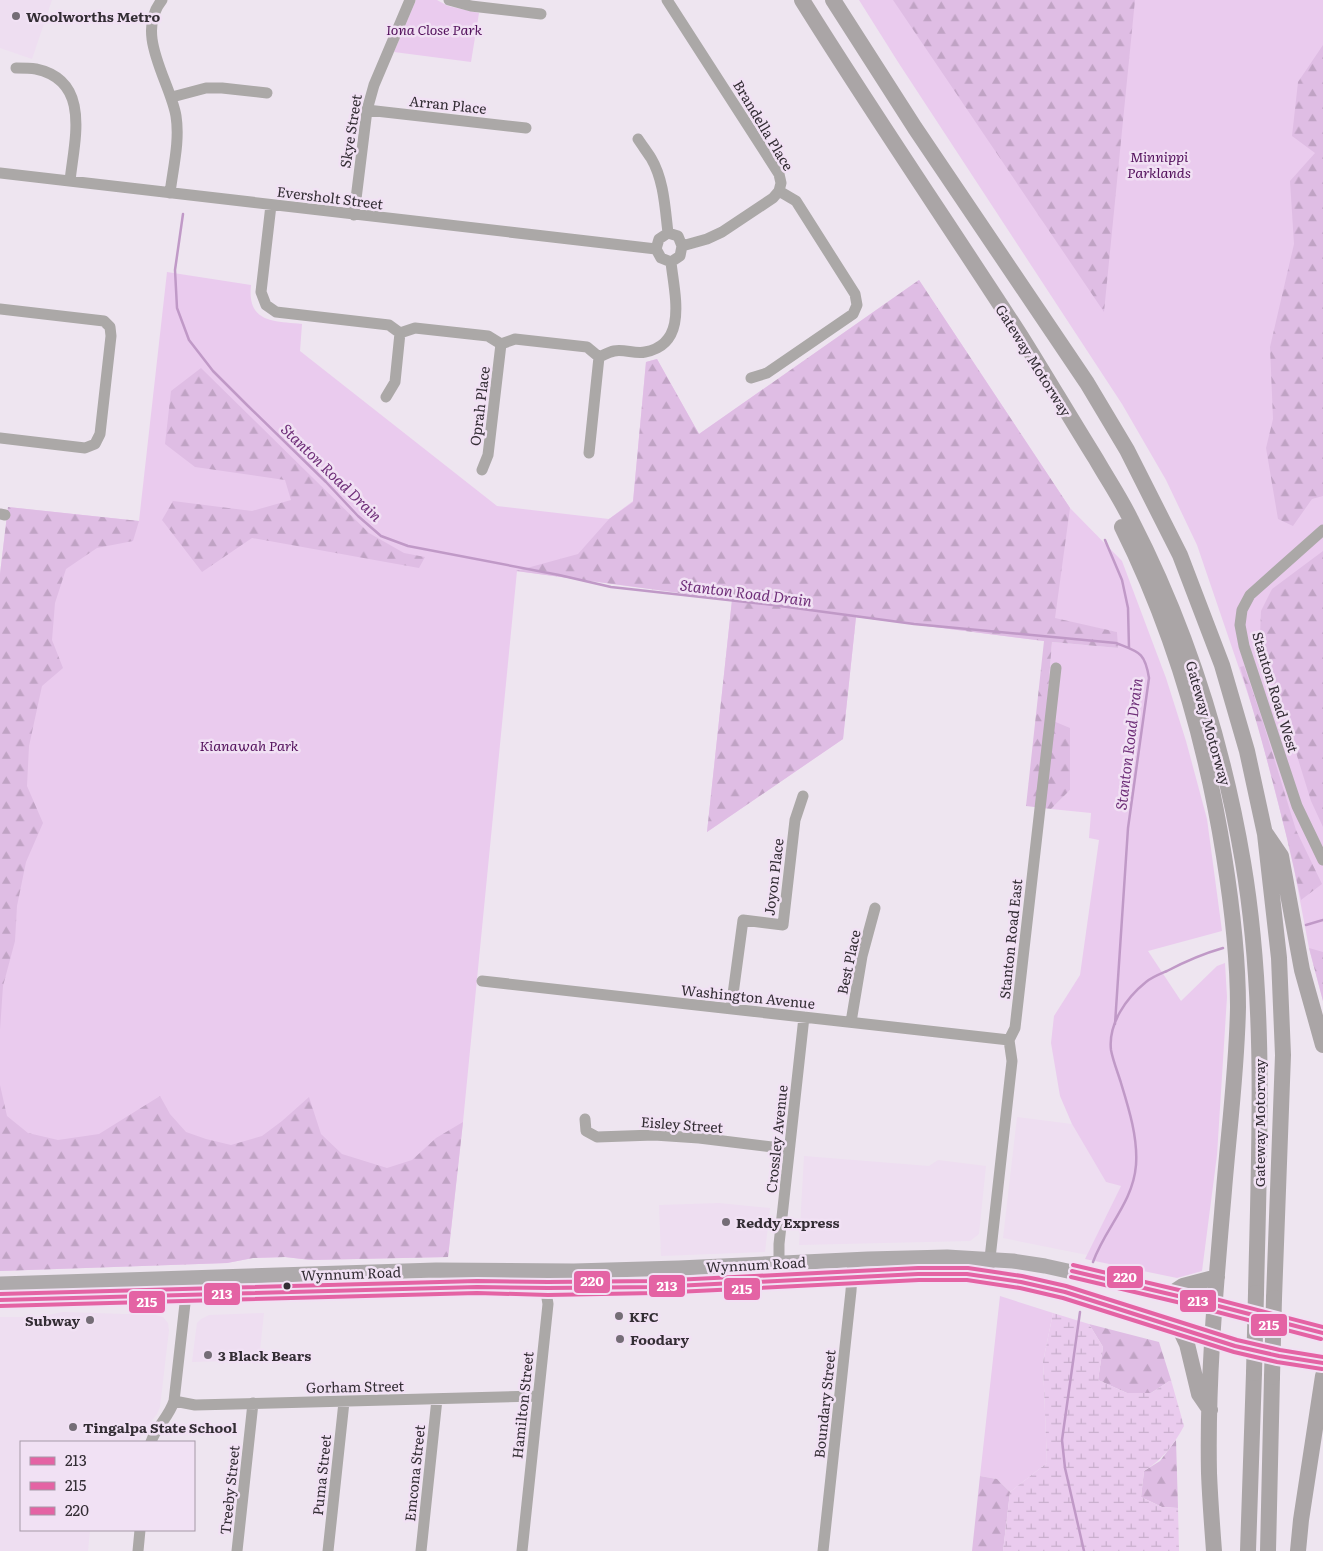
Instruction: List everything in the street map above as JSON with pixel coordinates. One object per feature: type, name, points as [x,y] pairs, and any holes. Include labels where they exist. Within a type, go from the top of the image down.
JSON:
[{"type":"highway","name":"Gateway Motorway","points":[[802,0],[846,72],[1031,354],[1111,483],[1135,528],[1166,596],[1205,702],[1240,844],[1251,923],[1258,1013],[1259,1162],[1248,1551]]},
{"type":"highway","name":"Gateway Motorway","points":[[833,0],[915,128],[1087,383],[1127,450],[1158,508],[1187,571],[1222,665],[1247,751],[1265,834],[1279,958],[1283,1047],[1274,1298],[1268,1551]]},
{"type":"highway","points":[[1099,465],[1099,481],[1126,534],[1146,580],[1166,630],[1183,682],[1213,794],[1230,895],[1237,975],[1237,1030],[1214,1305],[1209,1473],[1214,1551]]},
{"type":"highway","points":[[1265,834],[1281,856],[1302,970],[1323,1045]]},
{"type":"highway","points":[[1171,1294],[1183,1286],[1216,1278]]},
{"type":"highway","points":[[1180,1329],[1187,1344],[1199,1394],[1210,1410]]},
{"type":"highway","points":[[1298,1551],[1323,1376]]},
{"type":"main road","name":"Wynnum Road","points":[[0,1284],[469,1269],[679,1268],[906,1257],[990,1259],[1046,1266],[1171,1294],[1323,1333]]},
{"type":"main road","points":[[367,1272],[368,1281],[380,1289]]},
{"type":"main road","name":"Wynnum Road","points":[[0,1300],[380,1289],[721,1285],[947,1273],[988,1276],[1074,1295],[1213,1339],[1293,1360],[1323,1363]]},
{"type":"street","points":[[162,0],[154,15],[152,30],[154,51],[172,97],[176,117],[177,133],[170,193]]},
{"type":"street","name":"Skye Street","points":[[354,215],[367,110],[374,85],[410,0]]},
{"type":"street","points":[[449,0],[471,6],[541,14]]},
{"type":"street","name":"Brandella Place","points":[[667,0],[779,174],[780,191],[796,201],[855,294],[857,305],[853,314],[767,373],[752,378]]},
{"type":"street","points":[[16,68],[36,69],[52,74],[65,85],[74,99],[77,115],[70,181]]},
{"type":"street","points":[[172,97],[206,88],[267,93]]},
{"type":"street","name":"Arran Place","points":[[367,110],[526,128]]},
{"type":"street","points":[[638,139],[652,160],[659,176],[668,232]]},
{"type":"street","name":"Eversholt Street","points":[[0,173],[656,249]]},
{"type":"street","points":[[682,246],[707,239],[722,232],[773,198],[780,191]]},
{"type":"street","points":[[271,205],[261,292],[266,305],[276,312],[389,325],[400,333]]},
{"type":"street","points":[[668,232],[678,236],[682,246],[680,256],[671,262]]},
{"type":"street","points":[[668,232],[659,239],[656,249],[661,258],[671,262]]},
{"type":"street","points":[[599,357],[614,351],[643,353],[655,350],[666,341],[673,330],[677,316],[671,262]]},
{"type":"street","points":[[0,309],[104,321],[110,327],[111,336],[100,434],[95,444],[84,448],[0,438]]},
{"type":"street","points":[[400,333],[415,328],[488,336],[501,344],[516,340],[587,348],[599,357]]},
{"type":"street","points":[[386,397],[395,382],[400,333]]},
{"type":"street","name":"Oprah Place","points":[[482,470],[488,455],[501,344]]},
{"type":"street","points":[[589,454],[599,357]]},
{"type":"street","name":"Stanton Road West","points":[[1323,530],[1250,595],[1242,610],[1240,625],[1244,646],[1297,806],[1323,860]]},
{"type":"street","name":"Stanton Road East","points":[[988,1276],[1012,1061],[1009,1040],[1016,1028],[1056,668]]},
{"type":"street","name":"Joyon Place","points":[[731,1009],[743,920],[783,924],[795,820],[803,796]]},
{"type":"street","name":"Best Place","points":[[851,1022],[860,966],[875,908]]},
{"type":"street","name":"Washington Avenue","points":[[482,981],[1009,1040]]},
{"type":"street","name":"Crossley Avenue","points":[[779,1263],[778,1251],[804,1017]]},
{"type":"street","name":"Eisley Street","points":[[585,1119],[586,1131],[597,1137],[654,1135],[699,1138],[789,1149]]},
{"type":"street","name":"Boundary Street","points":[[823,1551],[853,1259]]},
{"type":"street","points":[[529,1270],[544,1280],[547,1288]]},
{"type":"street","points":[[151,1441],[157,1428],[168,1415],[174,1402],[188,1277]]},
{"type":"street","name":"Hamilton Street","points":[[522,1551],[548,1311],[547,1288]]},
{"type":"street","name":"Gorham Street","points":[[174,1402],[195,1405],[538,1396]]},
{"type":"street","name":"Emcona Street","points":[[420,1551],[437,1399]]},
{"type":"street","name":"Puma Street","points":[[328,1551],[344,1402]]},
{"type":"street","name":"Treeby Street","points":[[238,1551],[254,1403]]},
{"type":"street","points":[[138,1551],[140,1531]]},
{"type":"shaded area","points":[[0,0],[52,0],[32,59],[0,48]]},
{"type":"shaded area","points":[[1017,1117],[1072,1124],[1106,1182],[1121,1186],[1087,1255],[1003,1238]]},
{"type":"shaded area","points":[[804,1156],[929,1166],[938,1160],[986,1166],[979,1234],[970,1241],[799,1245]]},
{"type":"shaded area","points":[[719,1203],[770,1208],[765,1252],[661,1256],[659,1205]]},
{"type":"shaded area","points":[[63,1312],[156,1315],[163,1317],[168,1323],[169,1330],[160,1407],[143,1432],[139,1441],[20,1441],[20,1531],[90,1531],[88,1551],[0,1551],[0,1317],[38,1317]]},
{"type":"shaded area","points":[[264,1313],[259,1360],[192,1362],[197,1323],[201,1319],[209,1315]]},
{"type":"green space","name":"Iona Close Park","points":[[416,0],[437,0],[448,6],[479,13],[471,62],[394,52]]},
{"type":"green space","name":"Minnippi Parklands","points":[[859,0],[1323,0],[1323,1001],[1309,948],[1291,853],[1256,718],[1197,545],[1166,480],[1122,404]]},
{"type":"green space","points":[[893,0],[1135,0],[1104,312]]},
{"type":"green space","points":[[1323,45],[1323,496],[1312,499],[1293,526],[1278,519],[1266,448],[1273,419],[1270,347],[1294,244],[1290,181],[1315,153],[1292,136],[1298,82]]},
{"type":"green space","name":"Kianawah Park","points":[[167,272],[251,285],[253,307],[264,318],[302,324],[300,351],[497,506],[609,519],[633,501],[646,362],[657,359],[699,434],[919,280],[1070,508],[1122,561],[1166,678],[1186,741],[1207,819],[1222,931],[1148,951],[1181,1001],[1217,966],[1225,963],[1227,997],[1217,1155],[1202,1271],[1177,1278],[1085,1259],[1121,1186],[1106,1182],[1072,1124],[1060,1096],[1051,1043],[1054,1016],[1080,975],[1099,840],[1089,838],[1091,813],[1051,809],[1070,790],[1046,718],[1052,642],[856,617],[843,739],[707,832],[732,600],[517,571],[448,1257],[311,1260],[285,1257],[253,1258],[227,1263],[0,1271],[0,574],[8,507],[139,521]],"holes":[[[1055,619],[1116,632],[1118,648],[1052,642]]]},
{"type":"green space","points":[[919,280],[1070,508],[1055,618],[1117,632],[1118,648],[1052,642],[1046,718],[1070,728],[1070,790],[1051,809],[1026,806],[1044,641],[856,617],[843,739],[707,832],[732,600],[516,571],[578,554],[609,519],[633,502],[646,362],[657,359],[699,434]]},
{"type":"green space","points":[[201,368],[369,533],[404,553],[425,557],[419,568],[252,538],[202,572],[162,520],[173,501],[252,511],[291,500],[285,480],[195,467],[165,444],[171,391]]},
{"type":"green space","points":[[8,507],[139,521],[133,541],[97,548],[66,569],[55,603],[52,640],[63,668],[42,686],[29,746],[27,786],[43,823],[26,862],[17,906],[15,941],[3,986],[0,1030],[0,574]]},
{"type":"green space","points":[[1323,551],[1323,827],[1311,801],[1260,636],[1261,611],[1272,589]]},
{"type":"green space","points":[[1244,666],[1296,830],[1322,884],[1301,900],[1273,783],[1240,667]]},
{"type":"green space","points":[[1309,948],[1323,952],[1323,1001]]},
{"type":"green space","points":[[0,1085],[7,1116],[28,1133],[58,1140],[99,1134],[160,1096],[170,1114],[186,1132],[231,1145],[262,1136],[309,1097],[321,1134],[342,1154],[387,1168],[412,1160],[436,1138],[463,1122],[448,1257],[311,1260],[285,1257],[253,1258],[227,1263],[0,1271]]},
{"type":"green space","points":[[1000,1296],[1053,1313],[1043,1362],[1047,1463],[1010,1492],[997,1479],[980,1476]]},
{"type":"green space","points":[[1053,1313],[1089,1324],[1103,1347],[1098,1380],[1127,1393],[1151,1393],[1171,1380],[1184,1426],[1167,1452],[1144,1471],[1141,1497],[1162,1507],[1178,1508],[1179,1551],[1003,1551],[1010,1492],[1047,1463],[1043,1362]]},
{"type":"green space","points":[[1089,1324],[1159,1342],[1171,1380],[1151,1393],[1127,1393],[1098,1380],[1103,1347]]},
{"type":"green space","points":[[1176,1440],[1178,1508],[1162,1507],[1141,1497],[1144,1471],[1160,1461]]},
{"type":"green space","points":[[980,1476],[997,1479],[1010,1492],[1003,1551],[972,1551]]},
{"type":"waterway","name":"Stanton Road Drain","points":[[183,214],[175,270],[177,308],[189,340],[213,371],[358,516],[381,536],[408,546],[611,587],[765,604],[914,624],[1116,643],[1140,654],[1145,663],[1149,678],[1128,828],[1115,1024]]},
{"type":"waterway","points":[[1105,540],[1122,580],[1128,608],[1129,648]]},
{"type":"waterway","points":[[1306,925],[1323,920]]},
{"type":"waterway","name":"Stanton Road Drain","points":[[1093,1262],[1130,1191],[1136,1165],[1136,1144],[1132,1124],[1111,1050],[1112,1031],[1115,1021],[1125,1004],[1148,980],[1194,958],[1223,948]]},
{"type":"waterway","name":"Stanton Road Drain","points":[[1080,1312],[1062,1440],[1065,1468],[1084,1551]]},
{"type":"transit line","name":"220","points":[[1073,1265],[1323,1327]]},
{"type":"transit line","name":"220","points":[[0,1294],[477,1281],[654,1281],[918,1268],[968,1268],[1022,1276],[1066,1286],[1237,1340],[1323,1357]]},
{"type":"transit line","name":"213","points":[[1072,1271],[1323,1333]]},
{"type":"transit line","name":"213","points":[[0,1300],[477,1287],[655,1287],[918,1274],[967,1274],[1021,1282],[1065,1292],[1235,1346],[1323,1363]]},
{"type":"transit line","name":"215","points":[[1071,1277],[1321,1339]]},
{"type":"transit line","name":"215","points":[[0,1306],[477,1293],[548,1295],[655,1293],[919,1280],[967,1280],[1020,1288],[1063,1298],[1234,1352],[1277,1362],[1322,1369]]},
{"type":"place","name":"Woolworths Metro","points":[[16,16]]},
{"type":"place","name":"Reddy Express","points":[[726,1222]]},
{"type":"place","name":"KFC","points":[[619,1316]]},
{"type":"place","name":"Subway","points":[[90,1320]]},
{"type":"place","name":"Foodary","points":[[620,1339]]},
{"type":"place","name":"3 Black Bears","points":[[208,1355]]},
{"type":"place","name":"Tingalpa State School","points":[[73,1427]]}]
